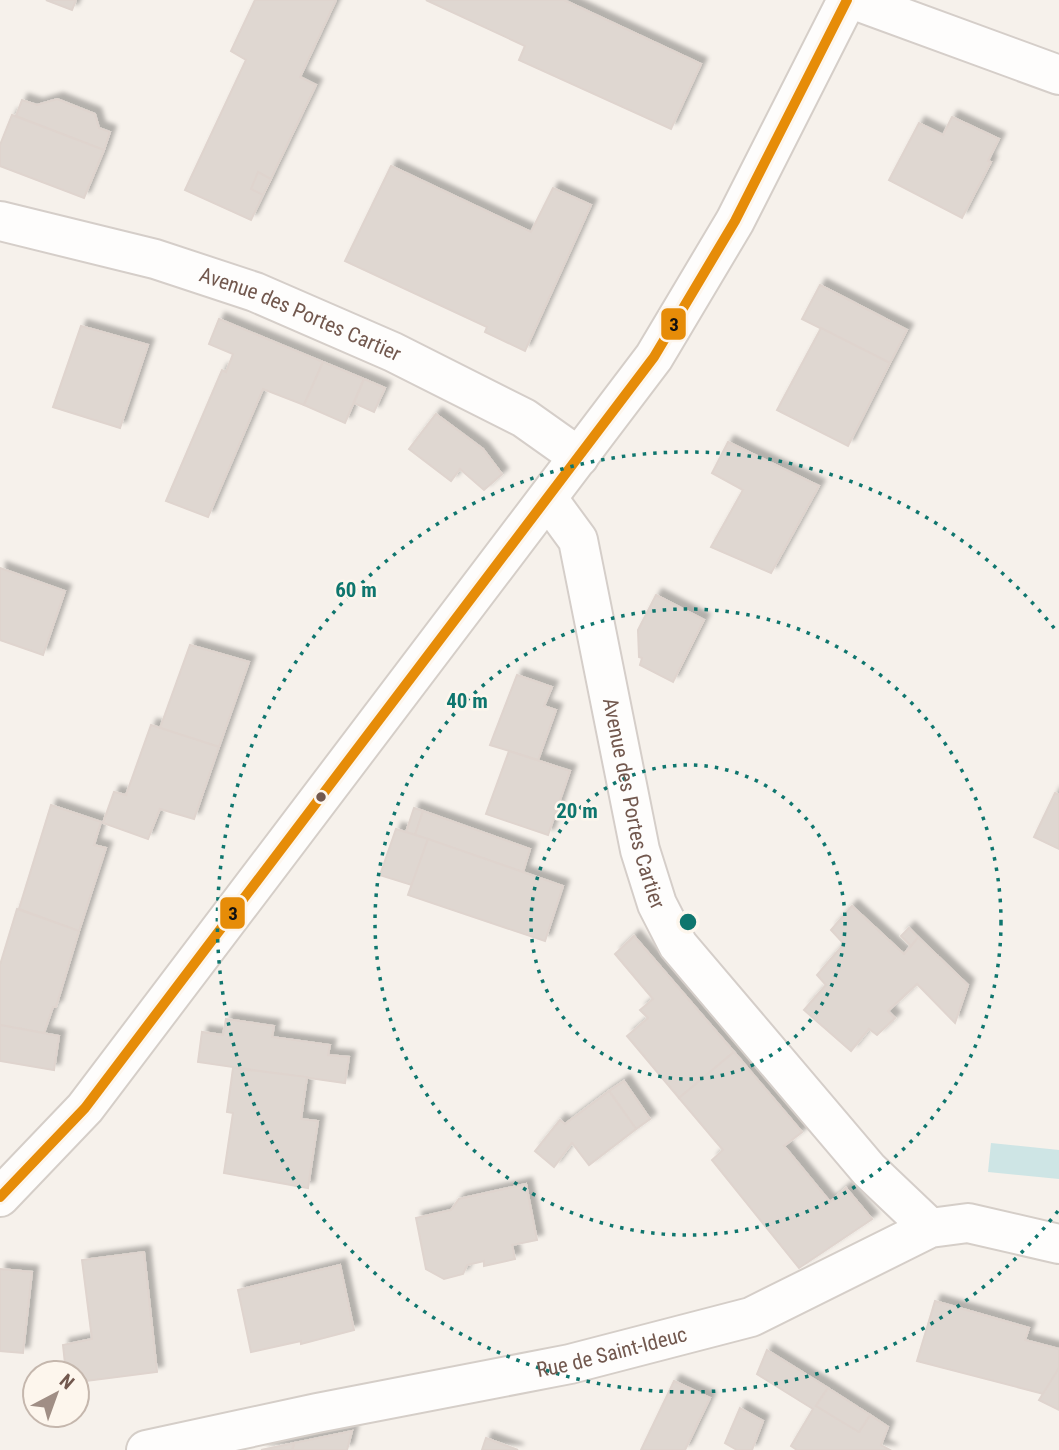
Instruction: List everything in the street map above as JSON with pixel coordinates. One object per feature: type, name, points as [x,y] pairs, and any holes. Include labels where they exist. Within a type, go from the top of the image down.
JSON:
[{"type":"street","points":[[0,1197],[85,1108],[654,356],[729,232],[847,0]]},
{"type":"street","points":[[854,0],[1059,75]]},
{"type":"street","name":"Avenue des Portes Cartier","points":[[0,221],[155,259],[255,292],[393,352],[524,418],[579,457]]},
{"type":"street","name":"Avenue des Portes Cartier","points":[[548,499],[578,540],[640,850],[657,904],[678,945],[869,1170],[930,1228]]},
{"type":"street","name":"Rue de Saint-Ideuc","points":[[146,1450],[317,1413],[570,1364],[751,1317],[930,1228],[968,1223],[1059,1244]]},
{"type":"shaded area","points":[[991,1143],[1059,1150],[1059,1179],[988,1172]]},
{"type":"building","points":[[46,0],[76,0],[72,10]]},
{"type":"building","points":[[255,0],[336,0],[300,77],[316,85],[251,220],[185,190],[246,60],[231,51]]},
{"type":"building","points":[[426,0],[564,0],[701,64],[671,129],[519,60],[525,46]]},
{"type":"building","points":[[57,99],[95,114],[99,128],[110,132],[104,150],[16,116],[22,100],[37,105]]},
{"type":"building","points":[[12,115],[104,150],[84,198],[0,166],[0,145]]},
{"type":"building","points":[[952,117],[999,139],[988,161],[991,162],[962,218],[889,180],[919,123],[943,135]]},
{"type":"building","points":[[391,166],[531,232],[553,188],[591,205],[525,351],[485,332],[487,327],[345,261]]},
{"type":"building","points":[[258,172],[271,179],[263,195],[251,189]]},
{"type":"building","points":[[820,285],[907,330],[890,363],[802,319]]},
{"type":"building","points":[[219,319],[323,362],[304,405],[263,389],[208,517],[166,501],[222,370],[226,372],[233,354],[209,344]]},
{"type":"building","points":[[81,326],[148,345],[120,428],[53,407]]},
{"type":"building","points":[[821,328],[890,363],[848,446],[777,410]]},
{"type":"building","points":[[323,362],[364,379],[345,423],[304,405]]},
{"type":"building","points":[[364,379],[385,388],[374,412],[354,403]]},
{"type":"building","points":[[436,414],[483,449],[502,474],[484,490],[460,469],[451,481],[409,449]]},
{"type":"building","points":[[728,442],[819,486],[771,573],[711,547],[743,490],[712,473]]},
{"type":"building","points":[[0,568],[65,591],[43,655],[0,640]]},
{"type":"building","points":[[656,595],[704,620],[673,682],[640,665],[642,658],[639,657],[638,630]]},
{"type":"building","points":[[190,645],[249,662],[219,747],[160,728]]},
{"type":"building","points":[[517,675],[552,687],[544,706],[556,710],[538,760],[490,745]]},
{"type":"building","points":[[151,725],[219,747],[194,819],[160,809],[148,839],[103,823],[114,792],[126,795]]},
{"type":"building","points":[[509,751],[570,771],[548,835],[486,814]]},
{"type":"building","points":[[1055,793],[1059,795],[1059,849],[1034,837]]},
{"type":"building","points":[[51,805],[101,822],[94,845],[106,848],[79,931],[19,909]]},
{"type":"building","points":[[414,808],[423,811],[415,835],[406,832]]},
{"type":"building","points":[[423,811],[530,849],[523,872],[415,835]]},
{"type":"building","points":[[396,829],[428,839],[412,885],[380,875]]},
{"type":"building","points":[[428,839],[563,886],[545,941],[408,895]]},
{"type":"building","points":[[852,906],[904,954],[918,937],[968,985],[955,1023],[917,984],[888,1011],[895,1018],[877,1035],[869,1029],[851,1051],[804,1010],[826,985],[817,975],[844,944],[831,930]]},
{"type":"building","points":[[17,909],[79,931],[56,1007],[53,1007],[44,1033],[0,1025],[0,965]]},
{"type":"building","points":[[909,928],[918,937],[911,946],[901,936]]},
{"type":"building","points":[[634,936],[734,1052],[679,1098],[627,1036],[648,1018],[640,1010],[653,999],[615,954]]},
{"type":"building","points":[[226,1019],[274,1026],[272,1037],[330,1045],[328,1055],[349,1057],[345,1083],[198,1062],[202,1032],[223,1035]]},
{"type":"building","points":[[0,1025],[59,1036],[54,1070],[0,1061]]},
{"type":"building","points":[[734,1052],[802,1132],[784,1146],[830,1202],[846,1188],[872,1219],[799,1268],[712,1160],[723,1150],[679,1098]]},
{"type":"building","points":[[233,1068],[307,1077],[301,1119],[318,1121],[308,1188],[224,1173],[233,1113],[227,1112]]},
{"type":"building","points":[[624,1081],[650,1119],[636,1129],[609,1091]]},
{"type":"building","points":[[609,1091],[636,1129],[589,1165],[572,1143],[554,1167],[535,1151],[560,1120],[565,1124]]},
{"type":"building","points":[[526,1184],[537,1240],[512,1245],[515,1259],[484,1266],[484,1261],[467,1265],[463,1274],[444,1279],[426,1269],[416,1218],[451,1210],[459,1199]]},
{"type":"building","points":[[144,1252],[157,1372],[91,1380],[91,1359],[64,1359],[63,1345],[92,1339],[82,1260]]},
{"type":"building","points":[[340,1265],[354,1330],[301,1344],[301,1341],[251,1352],[238,1290]]},
{"type":"building","points":[[0,1269],[32,1272],[23,1353],[0,1351]]},
{"type":"building","points":[[935,1301],[1029,1328],[1025,1340],[1059,1349],[1059,1368],[1044,1394],[917,1361]]},
{"type":"building","points":[[767,1350],[828,1388],[816,1406],[859,1432],[870,1415],[888,1427],[881,1445],[890,1450],[797,1450],[791,1446],[813,1409],[757,1374]]},
{"type":"building","points":[[1059,1368],[1059,1410],[1039,1400]]},
{"type":"building","points":[[674,1381],[710,1398],[685,1450],[641,1450]]},
{"type":"building","points":[[828,1388],[870,1415],[859,1432],[816,1406]]},
{"type":"building","points":[[740,1408],[763,1421],[752,1450],[737,1450],[725,1443]]},
{"type":"building","points":[[352,1431],[347,1450],[292,1450],[294,1443]]},
{"type":"building","points":[[486,1438],[518,1450],[482,1450]]},
{"type":"building","points":[[294,1443],[292,1450],[261,1450]]},
{"type":"transit line","name":"3","points":[[0,1197],[85,1108],[654,357],[735,221],[847,0]]}]
